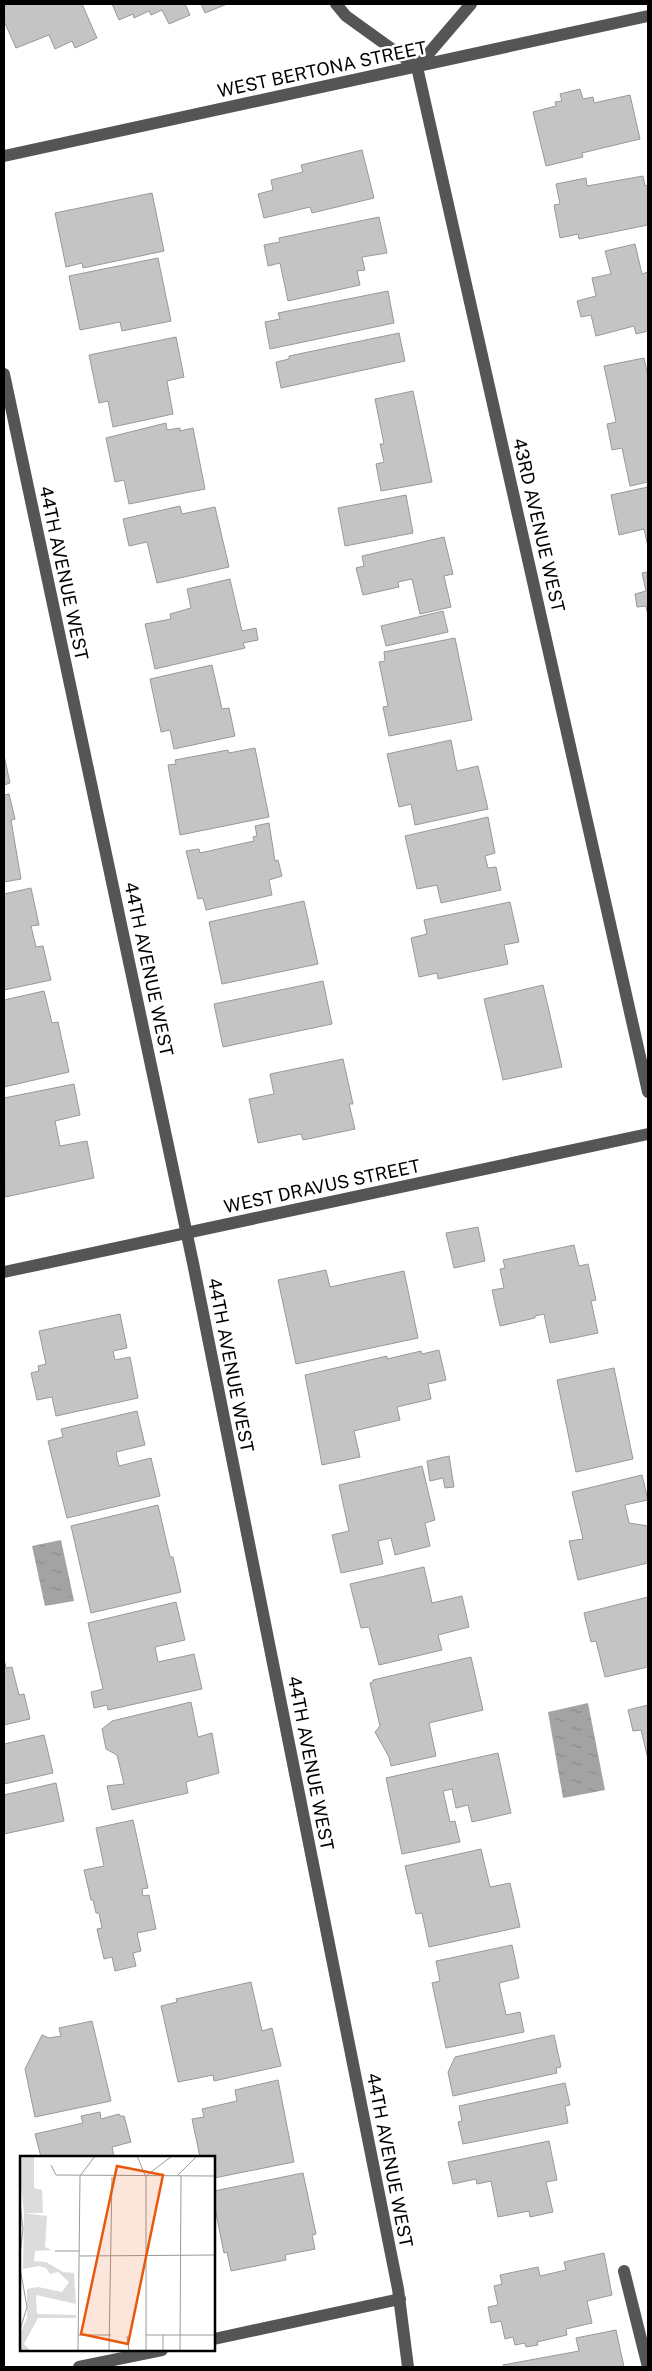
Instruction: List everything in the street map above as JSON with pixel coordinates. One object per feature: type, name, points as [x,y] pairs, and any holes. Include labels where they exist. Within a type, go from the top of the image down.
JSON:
[{"type":"street","points":[[336,4],[346,16],[417,67],[471,4]]},
{"type":"street","name":"WEST BERTONA STREET","points":[[4,156],[648,16]]},
{"type":"street","name":"43RD AVENUE WEST","points":[[417,67],[648,1092]]},
{"type":"street","name":"44TH AVENUE WEST","points":[[4,374],[187,1233],[400,2300],[408,2367]]},
{"type":"street","name":"WEST DRAVUS STREET","points":[[4,1272],[648,1134]]},
{"type":"street","points":[[624,2271],[648,2367]]},
{"type":"street","points":[[215,2339],[400,2300]]},
{"type":"street","points":[[79,2367],[157,2351]]},
{"type":"water","points":[[61,1540],[74,1601],[45,1606],[32,1546]]},
{"type":"water","points":[[588,1703],[605,1790],[563,1798],[548,1712]]},
{"type":"building","points":[[9,4],[82,4],[97,38],[75,48],[72,41],[55,49],[49,35],[16,48],[4,21],[4,6]]},
{"type":"building","points":[[112,4],[185,4],[190,15],[169,24],[162,10],[151,15],[149,11],[134,18],[133,14],[119,20]]},
{"type":"building","points":[[201,4],[227,4],[205,13]]},
{"type":"building","points":[[580,89],[583,99],[593,97],[594,103],[630,95],[640,139],[582,153],[583,157],[546,166],[533,112],[556,106],[555,102],[562,101],[560,94]]},
{"type":"building","points":[[362,150],[374,198],[312,213],[310,207],[264,218],[258,194],[273,190],[271,180],[303,172],[301,165]]},
{"type":"building","points":[[643,176],[645,186],[648,185],[648,225],[579,239],[578,234],[560,238],[554,205],[560,204],[556,184],[586,178],[587,186]]},
{"type":"building","points":[[152,193],[164,251],[83,268],[82,263],[66,267],[55,213]]},
{"type":"building","points":[[379,217],[387,253],[362,257],[365,270],[357,271],[360,285],[288,301],[280,263],[268,266],[264,245],[280,242],[279,238]]},
{"type":"building","points":[[635,244],[642,274],[648,272],[648,331],[636,334],[634,326],[596,336],[591,315],[581,317],[577,301],[596,296],[592,278],[611,274],[605,251]]},
{"type":"building","points":[[158,258],[171,321],[122,331],[120,322],[80,330],[69,276]]},
{"type":"building","points":[[388,291],[394,323],[270,349],[265,322],[280,319],[278,313]]},
{"type":"building","points":[[399,333],[405,361],[281,388],[276,362],[289,359],[289,356]]},
{"type":"building","points":[[176,337],[184,377],[167,381],[173,414],[113,427],[108,401],[99,403],[89,355]]},
{"type":"building","points":[[644,358],[648,377],[648,482],[630,486],[622,448],[612,450],[607,424],[616,422],[604,366]]},
{"type":"building","points":[[413,391],[432,482],[381,491],[376,464],[384,462],[380,444],[384,444],[375,399]]},
{"type":"building","points":[[166,423],[167,430],[180,428],[180,431],[193,428],[205,489],[129,504],[124,480],[115,482],[106,438]]},
{"type":"building","points":[[648,487],[648,547],[644,529],[619,535],[611,495]]},
{"type":"building","points":[[406,495],[413,533],[345,546],[338,508]]},
{"type":"building","points":[[180,506],[182,514],[215,507],[229,567],[157,583],[147,542],[129,546],[123,519]]},
{"type":"building","points":[[444,537],[453,574],[444,576],[451,607],[420,614],[412,579],[398,582],[399,587],[363,595],[356,568],[364,566],[362,556]]},
{"type":"building","points":[[648,572],[648,616],[646,606],[637,607],[635,594],[646,591],[642,573]]},
{"type":"building","points":[[230,579],[242,631],[256,628],[258,640],[243,643],[245,648],[155,669],[145,624],[171,619],[170,614],[191,608],[187,589]]},
{"type":"building","points":[[443,611],[448,632],[386,646],[381,626]]},
{"type":"building","points":[[455,638],[472,720],[389,736],[383,707],[388,706],[379,662],[385,661],[384,652]]},
{"type":"building","points":[[212,665],[222,709],[229,708],[235,736],[174,749],[170,730],[161,732],[150,679]]},
{"type":"building","points":[[451,740],[457,771],[478,766],[488,809],[415,825],[411,804],[399,807],[387,754]]},
{"type":"building","points":[[255,748],[269,817],[180,835],[168,765],[176,764],[175,760],[228,750],[229,753]]},
{"type":"building","points":[[4,755],[10,783],[4,785]]},
{"type":"building","points":[[9,794],[15,819],[11,820],[21,879],[4,882],[4,795]]},
{"type":"building","points":[[488,817],[495,853],[485,856],[488,868],[496,867],[501,890],[441,903],[437,885],[417,889],[405,836]]},
{"type":"building","points":[[269,823],[275,861],[278,860],[282,876],[269,880],[272,895],[206,910],[203,898],[198,899],[186,851],[199,849],[200,853],[254,841],[253,837],[257,836],[255,826]]},
{"type":"building","points":[[31,888],[39,925],[31,926],[36,947],[43,946],[51,980],[4,990],[4,894]]},
{"type":"building","points":[[304,901],[318,964],[222,984],[209,922]]},
{"type":"building","points":[[510,902],[519,942],[504,945],[508,964],[438,979],[437,973],[419,977],[411,938],[427,934],[424,920]]},
{"type":"building","points":[[323,981],[332,1024],[223,1047],[214,1004]]},
{"type":"building","points":[[543,985],[562,1067],[503,1080],[484,999]]},
{"type":"building","points":[[44,991],[52,1023],[58,1022],[69,1072],[4,1087],[4,1000]]},
{"type":"building","points":[[343,1059],[353,1104],[349,1104],[355,1129],[303,1140],[301,1134],[258,1143],[249,1099],[274,1094],[270,1074]]},
{"type":"building","points":[[74,1084],[80,1115],[55,1121],[60,1146],[87,1141],[94,1178],[5,1197],[4,1098]]},
{"type":"building","points":[[478,1227],[485,1261],[454,1268],[446,1233]]},
{"type":"building","points":[[574,1245],[579,1266],[588,1264],[596,1300],[591,1301],[598,1333],[550,1343],[544,1314],[500,1326],[492,1290],[504,1288],[500,1269],[505,1268],[503,1260]]},
{"type":"building","points":[[326,1270],[330,1287],[404,1271],[418,1338],[296,1364],[278,1280]]},
{"type":"building","points":[[120,1314],[127,1348],[113,1351],[115,1360],[130,1357],[138,1398],[56,1416],[52,1397],[37,1400],[31,1373],[39,1371],[38,1366],[46,1364],[39,1331]]},
{"type":"building","points":[[439,1350],[446,1380],[428,1384],[431,1399],[397,1407],[400,1420],[354,1431],[360,1457],[322,1465],[305,1375],[387,1356],[387,1359],[421,1351],[422,1354]]},
{"type":"building","points":[[614,1368],[633,1459],[576,1472],[557,1380]]},
{"type":"building","points":[[137,1411],[145,1445],[116,1452],[119,1466],[151,1458],[160,1496],[67,1518],[48,1441],[63,1437],[61,1429]]},
{"type":"building","points":[[449,1456],[454,1487],[445,1488],[443,1478],[430,1481],[427,1461]]},
{"type":"building","points":[[422,1466],[435,1520],[425,1523],[430,1546],[395,1555],[391,1538],[378,1541],[383,1564],[341,1573],[332,1535],[349,1531],[339,1485]]},
{"type":"building","points":[[642,1475],[648,1500],[625,1505],[629,1523],[648,1526],[648,1563],[578,1580],[569,1541],[583,1539],[572,1492]]},
{"type":"building","points":[[158,1505],[170,1557],[173,1557],[181,1592],[91,1613],[71,1526]]},
{"type":"building","points":[[424,1567],[432,1603],[462,1596],[469,1627],[438,1635],[442,1650],[379,1665],[369,1627],[361,1628],[350,1584]]},
{"type":"building","points":[[648,1597],[648,1667],[605,1677],[596,1641],[591,1642],[584,1613]]},
{"type":"building","points":[[176,1602],[185,1640],[155,1647],[158,1662],[194,1654],[202,1689],[108,1710],[107,1705],[94,1708],[91,1692],[103,1689],[88,1623]]},
{"type":"building","points":[[471,1657],[483,1710],[429,1723],[436,1756],[391,1766],[389,1757],[375,1732],[380,1726],[370,1683],[373,1680]]},
{"type":"building","points":[[4,1659],[6,1668],[12,1667],[19,1695],[24,1694],[30,1719],[4,1725]]},
{"type":"building","points":[[191,1702],[198,1737],[212,1733],[219,1773],[186,1782],[188,1793],[112,1810],[107,1786],[124,1784],[117,1755],[106,1749],[102,1729],[112,1721]]},
{"type":"building","points":[[648,1705],[648,1759],[641,1730],[633,1731],[628,1710]]},
{"type":"building","points":[[44,1735],[53,1773],[4,1784],[4,1744]]},
{"type":"building","points":[[498,1753],[511,1813],[472,1822],[468,1805],[456,1808],[452,1789],[443,1791],[450,1822],[455,1821],[460,1842],[402,1854],[386,1778]]},
{"type":"building","points":[[56,1783],[64,1821],[4,1834],[4,1795]]},
{"type":"building","points":[[133,1820],[148,1888],[142,1889],[143,1896],[149,1895],[156,1929],[137,1933],[141,1951],[133,1953],[136,1966],[115,1971],[112,1957],[104,1959],[97,1929],[102,1928],[99,1913],[96,1913],[93,1900],[91,1900],[84,1870],[104,1866],[96,1828]]},
{"type":"building","points":[[481,1849],[490,1887],[510,1883],[520,1927],[429,1947],[422,1913],[416,1914],[405,1866]]},
{"type":"building","points":[[512,1945],[519,1978],[499,1983],[506,2015],[520,2012],[524,2032],[446,2048],[432,1983],[440,1981],[436,1961]]},
{"type":"building","points":[[251,1982],[262,2031],[272,2028],[281,2066],[214,2081],[213,2075],[178,2082],[161,2006],[177,2002],[176,1999]]},
{"type":"building","points":[[92,2021],[111,2101],[35,2117],[25,2069],[42,2035],[49,2038],[61,2036],[59,2028]]},
{"type":"building","points":[[554,2035],[561,2067],[556,2068],[557,2073],[453,2096],[448,2072],[455,2057]]},
{"type":"building","points":[[278,2080],[294,2162],[215,2178],[215,2156],[200,2156],[192,2119],[204,2117],[202,2109],[237,2101],[235,2090]]},
{"type":"building","points":[[565,2083],[570,2105],[565,2106],[568,2123],[463,2144],[458,2122],[462,2121],[459,2106]]},
{"type":"building","points":[[100,2112],[101,2119],[119,2114],[124,2116],[131,2142],[112,2147],[114,2156],[41,2156],[35,2134],[83,2123],[81,2116]]},
{"type":"building","points":[[549,2141],[557,2180],[546,2182],[553,2212],[530,2217],[529,2211],[498,2217],[491,2181],[477,2184],[476,2179],[453,2184],[448,2162]]},
{"type":"building","points":[[303,2173],[316,2234],[312,2235],[315,2249],[285,2255],[286,2260],[231,2271],[227,2252],[224,2253],[215,2208],[215,2191]]},
{"type":"building","points":[[604,2253],[612,2295],[587,2301],[592,2323],[566,2329],[567,2335],[537,2342],[538,2345],[526,2347],[525,2343],[515,2345],[513,2337],[505,2339],[501,2321],[491,2323],[488,2307],[498,2305],[494,2286],[502,2284],[500,2275],[538,2267],[540,2276],[566,2270],[564,2262]]},
{"type":"building","points":[[616,2330],[624,2367],[504,2367],[503,2365],[579,2351],[576,2338]]}]
